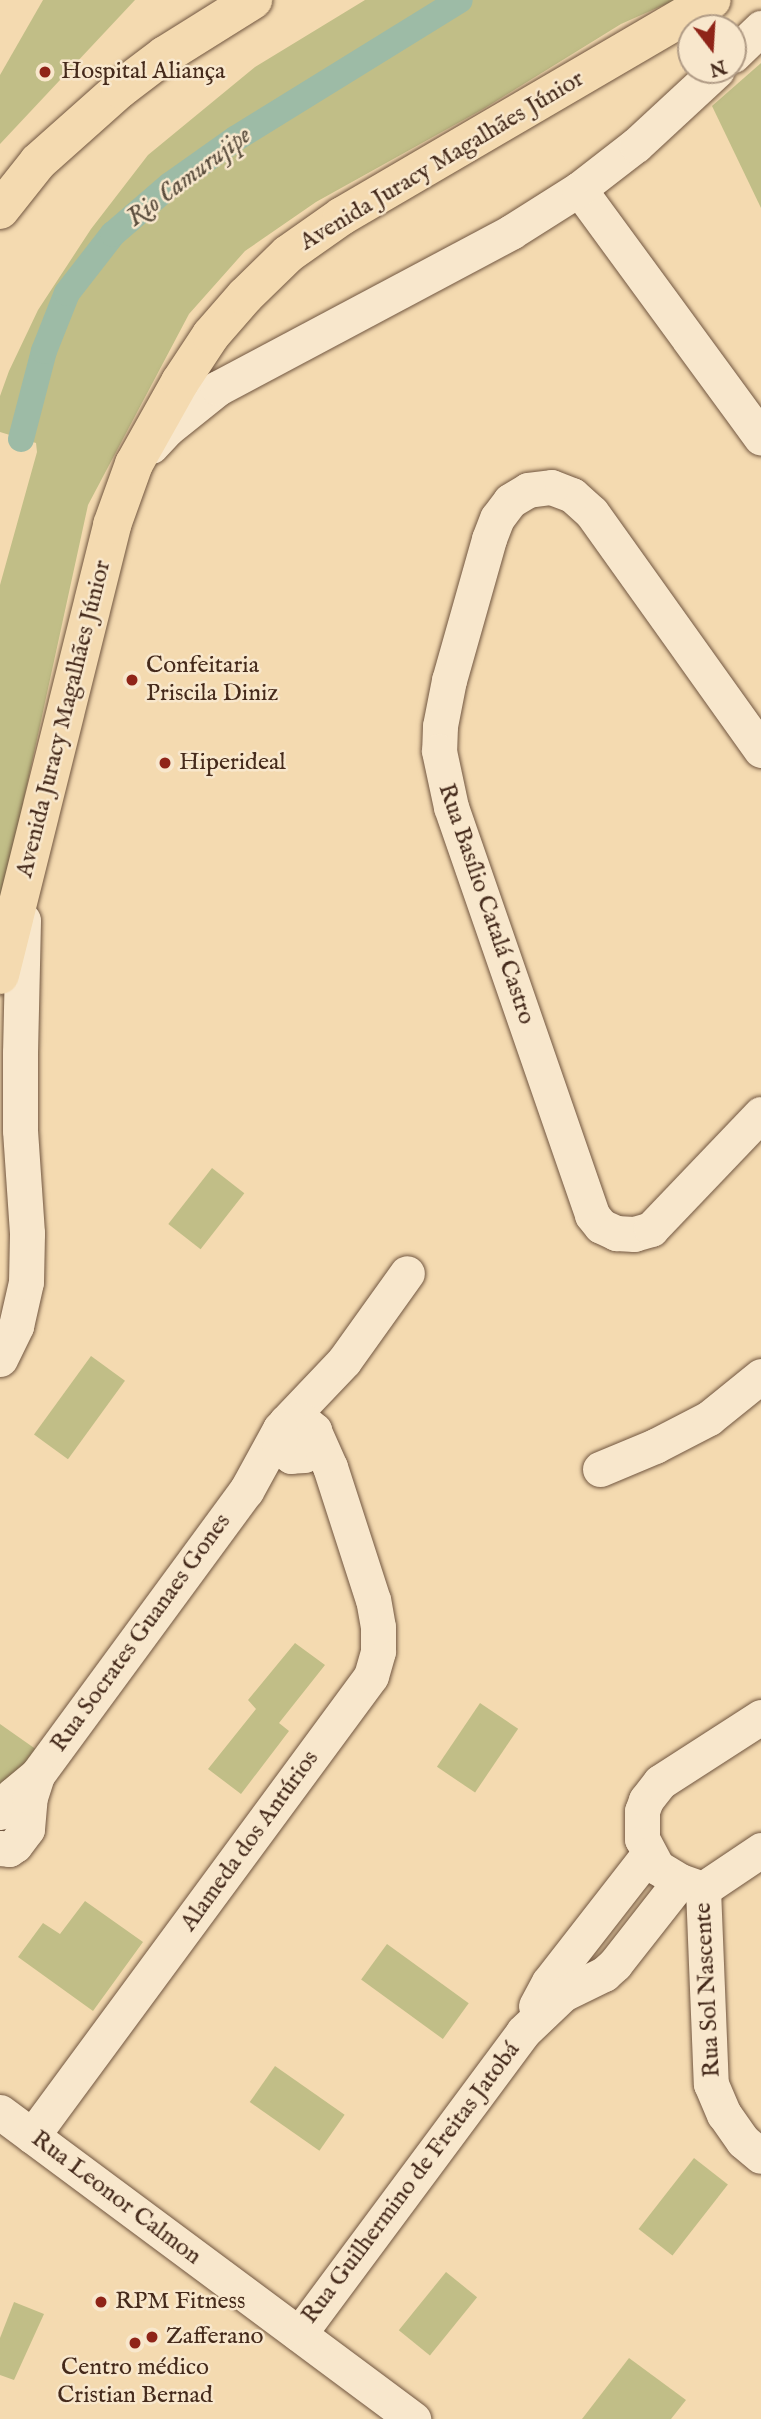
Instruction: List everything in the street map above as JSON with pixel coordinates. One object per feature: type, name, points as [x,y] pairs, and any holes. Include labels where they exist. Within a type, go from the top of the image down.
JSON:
[{"type":"main road","points":[[0,210],[38,162],[120,89],[165,55],[253,0]]},
{"type":"main road","name":"Avenida Juracy Magalhães Júnior","points":[[0,975],[112,525],[134,464],[180,382],[211,335],[245,296],[288,254],[342,216],[712,0]]},
{"type":"street","points":[[747,42],[761,29]]},
{"type":"street","name":"Avenida Juracy Magalhães Júnior","points":[[134,464],[168,428],[218,388],[511,232],[579,189],[636,145],[701,84]]},
{"type":"street","points":[[579,189],[761,438]]},
{"type":"street","name":"Rua Basílio Catalá Castro","points":[[761,750],[590,512],[572,495],[551,487],[528,490],[510,501],[497,518],[489,539],[440,726],[439,751],[451,807],[592,1215],[601,1226],[616,1233],[634,1234],[651,1229],[761,1114]]},
{"type":"street","points":[[0,1359],[16,1326],[26,1282],[27,1233],[20,1053],[25,876]]},
{"type":"street","name":"Rua Socrates Guanaes Gones","points":[[0,1812],[13,1795],[37,1775],[246,1491],[297,1438],[344,1361],[407,1273]]},
{"type":"street","points":[[600,1469],[655,1446],[709,1418],[761,1376]]},
{"type":"street","name":"Alameda dos Antúrios","points":[[32,2136],[371,1675],[378,1651],[378,1627],[363,1568],[330,1467],[297,1438]]},
{"type":"street","points":[[648,1855],[640,1825],[646,1800],[669,1775],[761,1717]]},
{"type":"street","name":"Rua Socrates Guanaes Gones","points":[[0,1848],[9,1849],[27,1829],[30,1797],[37,1775]]},
{"type":"street","name":"Rua Guilhermino de Freitas Jatobá","points":[[523,2032],[562,1994],[604,1974],[692,1885],[761,1850]]},
{"type":"street","name":"Rua Sol Nascente","points":[[648,1855],[657,1867],[692,1885],[711,2084],[737,2132],[761,2156]]},
{"type":"street","name":"Rua Guilhermino de Freitas Jatobá","points":[[299,2334],[523,2032],[549,1982],[648,1855]]},
{"type":"street","name":"Rua Leonor Calmon","points":[[0,2112],[413,2419]]},
{"type":"shaded area","name":"Hospital Aliança","points":[[43,0],[135,0],[0,144],[0,75]]},
{"type":"shaded area","points":[[365,0],[675,0],[621,24],[485,108],[316,202],[245,251],[189,314],[88,505],[0,909],[0,585],[37,452],[36,443],[0,432],[0,396],[9,371],[38,310],[91,229],[148,155],[255,67]]},
{"type":"shaded area","points":[[761,63],[761,208],[712,106],[737,84],[747,84],[747,75]]},
{"type":"shaded area","points":[[212,1168],[244,1193],[201,1249],[168,1224]]},
{"type":"shaded area","points":[[91,1356],[125,1381],[68,1459],[34,1434]]},
{"type":"shaded area","points":[[295,1643],[325,1665],[279,1723],[289,1731],[241,1794],[208,1769],[256,1709],[248,1700]]},
{"type":"shaded area","points":[[480,1703],[518,1729],[475,1793],[437,1767]]},
{"type":"shaded area","points":[[0,1724],[37,1750],[0,1799]]},
{"type":"shaded area","points":[[85,1901],[143,1942],[93,2011],[18,1957],[43,1923],[60,1934]]},
{"type":"shaded area","points":[[387,1944],[469,2003],[443,2039],[361,1980]]},
{"type":"shaded area","points":[[275,2066],[345,2115],[319,2151],[250,2102]]},
{"type":"shaded area","points":[[694,2158],[728,2184],[672,2255],[639,2229]]},
{"type":"shaded area","points":[[446,2272],[477,2297],[430,2355],[399,2330]]},
{"type":"shaded area","points":[[14,2302],[44,2314],[14,2380],[0,2375],[0,2338]]},
{"type":"shaded area","points":[[629,2358],[686,2400],[671,2419],[582,2419]]},
{"type":"waterway","name":"Rio Camurujipe","points":[[21,439],[44,351],[67,293],[113,234],[170,185],[235,139],[460,0]]},
{"type":"place","name":"Hospital Aliança","points":[[45,72]]},
{"type":"place","name":"Confeitaria Priscila Diniz","points":[[132,680]]},
{"type":"place","name":"Hiperideal","points":[[165,763]]},
{"type":"place","name":"RPM Fitness","points":[[101,2302]]},
{"type":"place","name":"Zafferano","points":[[152,2337]]},
{"type":"place","name":"Centro médico Cristian Bernad","points":[[135,2343]]}]
